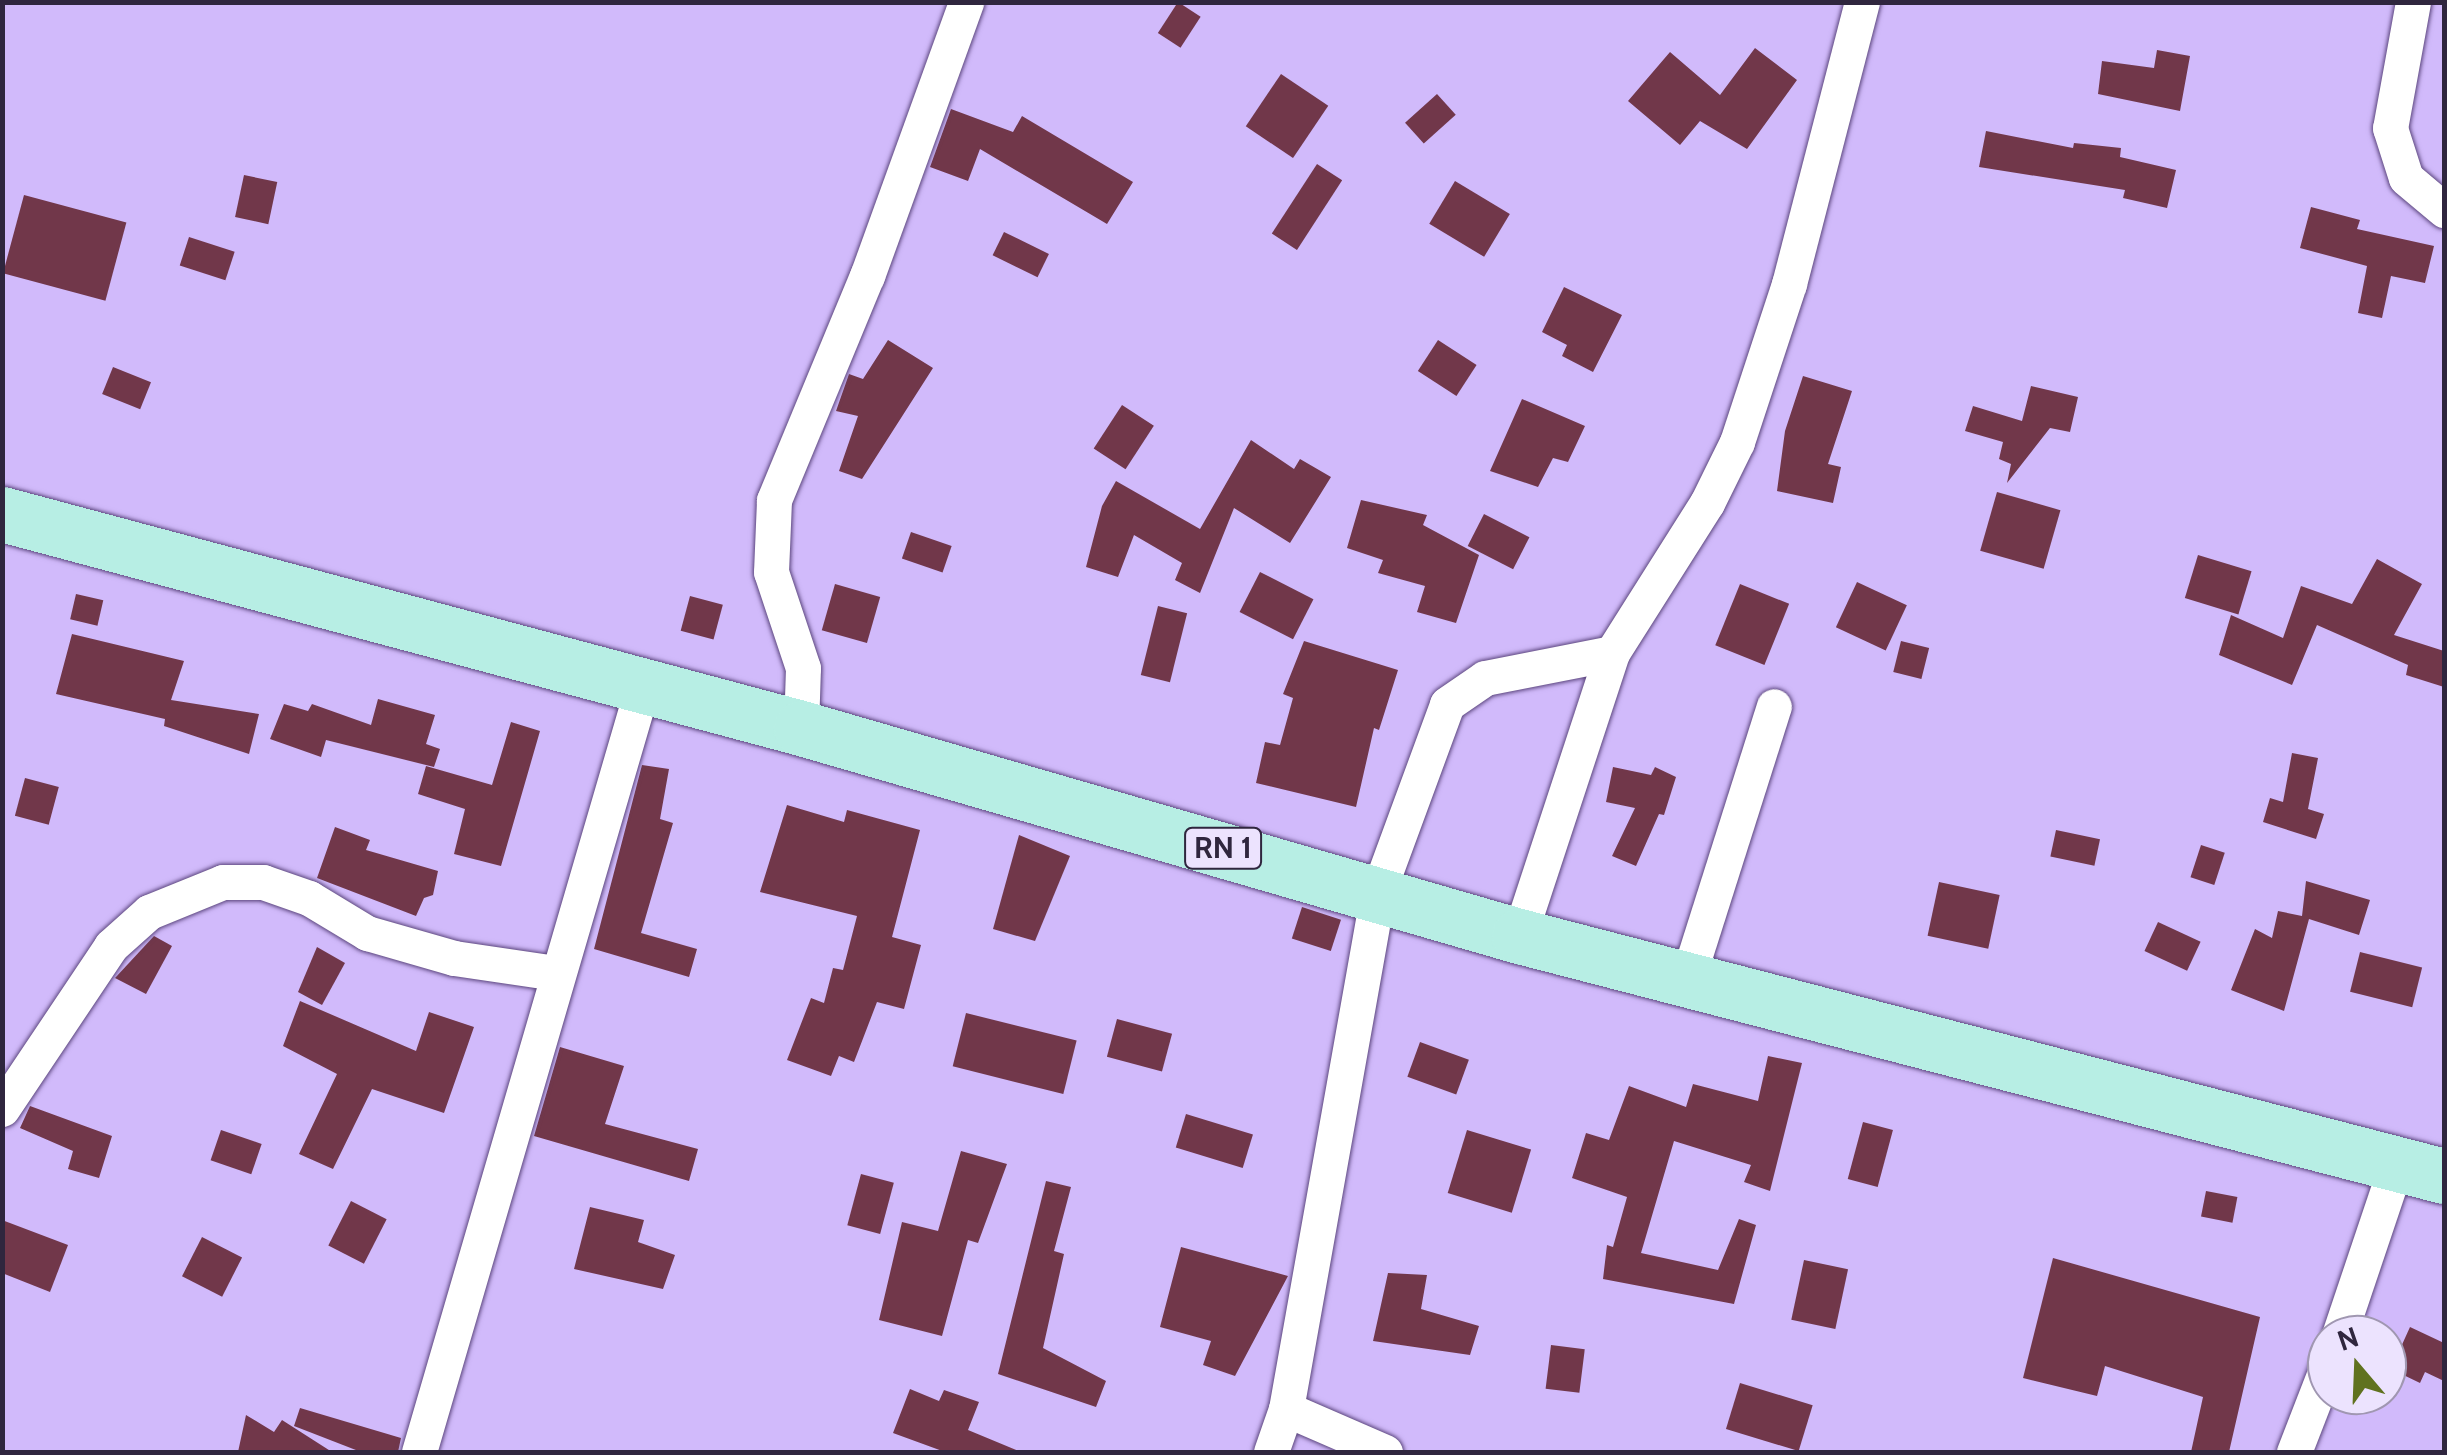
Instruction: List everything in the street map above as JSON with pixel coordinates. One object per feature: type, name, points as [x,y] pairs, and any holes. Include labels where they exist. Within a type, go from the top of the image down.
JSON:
[{"type":"main road","name":"RN 1","points":[[2,514],[801,728],[1378,892],[1518,936],[2421,1169]]},
{"type":"street","points":[[801,728],[802,668],[771,572],[774,500],[867,276],[966,2]]},
{"type":"street","points":[[1518,936],[1612,652],[1697,520],[1737,442],[1789,284],[1862,2]]},
{"type":"street","points":[[2413,2],[2390,128],[2406,178],[2444,210]]},
{"type":"street","points":[[1271,1452],[1286,1410],[1378,892],[1446,704],[1462,688],[1612,652]]},
{"type":"street","points":[[419,1452],[643,685]]},
{"type":"street","points":[[1688,977],[1774,706]]},
{"type":"street","points":[[2,1109],[111,946],[149,912],[223,882],[263,882],[309,898],[367,932],[454,958],[556,973]]},
{"type":"street","points":[[2349,1315],[2421,1169]]},
{"type":"street","points":[[1286,1410],[1384,1452]]},
{"type":"street","points":[[2294,1452],[2308,1415]]},
{"type":"building","points":[[1178,2],[1201,17],[1180,48],[1158,33]]},
{"type":"building","points":[[1755,48],[1797,80],[1747,149],[1700,121],[1680,145],[1628,101],[1670,52],[1720,95]]},
{"type":"building","points":[[2157,50],[2190,56],[2180,111],[2098,94],[2102,61],[2154,68]]},
{"type":"building","points":[[1281,74],[1328,106],[1293,158],[1246,126]]},
{"type":"building","points":[[1437,94],[1456,115],[1424,144],[1405,123]]},
{"type":"building","points":[[951,109],[1013,132],[1022,116],[1133,182],[1107,224],[980,149],[968,181],[930,167]]},
{"type":"building","points":[[1986,131],[2073,148],[2074,143],[2121,148],[2120,157],[2176,170],[2167,208],[2123,198],[2125,190],[1979,167]]},
{"type":"building","points":[[1317,164],[1342,180],[1297,250],[1272,234]]},
{"type":"building","points":[[244,175],[277,182],[268,224],[235,217]]},
{"type":"building","points":[[1455,181],[1510,214],[1484,257],[1429,224]]},
{"type":"building","points":[[24,195],[126,222],[105,301],[3,273]]},
{"type":"building","points":[[2311,207],[2360,220],[2357,229],[2434,246],[2425,283],[2391,276],[2382,318],[2358,313],[2367,266],[2300,248]]},
{"type":"building","points":[[1004,232],[1049,254],[1038,277],[993,255]]},
{"type":"building","points":[[189,237],[235,252],[225,280],[180,266]]},
{"type":"building","points":[[1564,287],[1622,315],[1593,372],[1562,356],[1567,345],[1542,332]]},
{"type":"building","points":[[888,340],[933,368],[862,479],[839,471],[858,416],[836,411],[849,374],[863,379]]},
{"type":"building","points":[[1438,340],[1477,365],[1456,396],[1418,371]]},
{"type":"building","points":[[113,367],[151,382],[140,409],[102,394]]},
{"type":"building","points":[[1803,376],[1852,391],[1828,464],[1841,467],[1833,503],[1777,491],[1785,431]]},
{"type":"building","points":[[2031,386],[2078,397],[2070,432],[2050,428],[2007,483],[2011,464],[1999,459],[2003,442],[1965,431],[1973,406],[2022,421]]},
{"type":"building","points":[[1522,399],[1585,426],[1568,462],[1553,458],[1538,487],[1490,471]]},
{"type":"building","points":[[1122,405],[1154,426],[1126,469],[1094,449]]},
{"type":"building","points":[[1251,440],[1294,469],[1300,459],[1331,477],[1290,543],[1234,508],[1200,593],[1175,580],[1182,563],[1134,535],[1118,577],[1086,567],[1102,506],[1116,481],[1200,529]]},
{"type":"building","points":[[1997,492],[2060,510],[2044,569],[1980,551]]},
{"type":"building","points":[[1361,500],[1427,515],[1423,525],[1479,555],[1456,623],[1417,612],[1425,586],[1378,573],[1383,560],[1347,548]]},
{"type":"building","points":[[1484,514],[1529,537],[1513,569],[1468,546]]},
{"type":"building","points":[[911,532],[952,546],[943,572],[902,558]]},
{"type":"building","points":[[2198,555],[2252,571],[2238,614],[2185,598]]},
{"type":"building","points":[[2377,559],[2422,584],[2394,635],[2444,651],[2444,687],[2406,675],[2408,665],[2317,625],[2292,685],[2219,655],[2231,615],[2283,638],[2301,586],[2352,604]]},
{"type":"building","points":[[1260,572],[1313,599],[1293,639],[1240,612]]},
{"type":"building","points":[[1857,582],[1907,605],[1886,651],[1836,627]]},
{"type":"building","points":[[835,584],[880,597],[867,643],[822,630]]},
{"type":"building","points":[[1740,584],[1789,604],[1764,665],[1715,645]]},
{"type":"building","points":[[76,594],[103,600],[97,626],[70,619]]},
{"type":"building","points":[[690,596],[723,605],[714,640],[681,631]]},
{"type":"building","points":[[1158,606],[1187,613],[1170,682],[1141,675]]},
{"type":"building","points":[[72,634],[184,661],[171,700],[259,714],[249,754],[164,726],[165,719],[56,694]]},
{"type":"building","points":[[1304,641],[1398,670],[1379,730],[1374,728],[1356,807],[1256,783],[1265,742],[1280,745],[1293,698],[1283,694]]},
{"type":"building","points":[[1901,641],[1929,648],[1921,679],[1893,672]]},
{"type":"building","points":[[378,699],[435,715],[426,744],[440,749],[434,767],[326,740],[321,757],[270,739],[284,704],[308,711],[312,704],[371,725]]},
{"type":"building","points":[[511,722],[540,731],[501,866],[454,854],[465,809],[418,794],[426,766],[492,785]]},
{"type":"building","points":[[2292,753],[2318,758],[2308,809],[2324,814],[2316,839],[2263,822],[2270,798],[2283,802]]},
{"type":"building","points":[[642,765],[669,769],[660,819],[673,823],[641,933],[697,949],[689,977],[594,949]]},
{"type":"building","points":[[1613,767],[1651,775],[1655,767],[1676,777],[1664,815],[1659,814],[1636,866],[1612,856],[1635,808],[1606,802]]},
{"type":"building","points":[[25,778],[59,787],[49,825],[15,816]]},
{"type":"building","points":[[787,805],[844,822],[847,810],[920,830],[892,937],[921,945],[904,1009],[877,1002],[854,1062],[839,1056],[831,1076],[787,1060],[811,998],[824,1003],[833,968],[843,970],[857,916],[760,892]]},
{"type":"building","points":[[335,827],[370,840],[366,850],[438,871],[433,895],[424,898],[416,916],[317,878]]},
{"type":"building","points":[[2056,830],[2100,839],[2094,866],[2050,856]]},
{"type":"building","points":[[1019,835],[1070,856],[1035,941],[993,929]]},
{"type":"building","points":[[2201,845],[2225,853],[2214,885],[2190,877]]},
{"type":"building","points":[[2306,881],[2370,900],[2359,935],[2309,919],[2284,1011],[2231,990],[2255,929],[2272,938],[2278,911],[2302,916]]},
{"type":"building","points":[[1939,882],[2000,895],[1988,949],[1928,936]]},
{"type":"building","points":[[1302,907],[1341,920],[1331,951],[1292,938]]},
{"type":"building","points":[[2158,922],[2201,942],[2187,971],[2144,951]]},
{"type":"building","points":[[154,936],[172,946],[146,994],[115,978]]},
{"type":"building","points":[[317,947],[345,963],[322,1005],[298,992]]},
{"type":"building","points":[[2360,952],[2422,967],[2412,1007],[2350,992]]},
{"type":"building","points":[[300,1001],[416,1051],[429,1012],[474,1027],[444,1113],[372,1089],[333,1169],[299,1154],[337,1074],[283,1046]]},
{"type":"building","points":[[966,1013],[1077,1041],[1063,1094],[953,1066]]},
{"type":"building","points":[[1117,1019],[1172,1034],[1162,1071],[1107,1057]]},
{"type":"building","points":[[1420,1042],[1469,1060],[1456,1095],[1407,1077]]},
{"type":"building","points":[[560,1047],[624,1066],[605,1124],[698,1149],[689,1181],[534,1136]]},
{"type":"building","points":[[1768,1056],[1802,1063],[1770,1191],[1744,1182],[1751,1165],[1674,1141],[1641,1253],[1718,1270],[1739,1219],[1756,1225],[1734,1304],[1603,1279],[1607,1245],[1613,1247],[1627,1197],[1572,1178],[1586,1133],[1609,1140],[1629,1086],[1686,1107],[1693,1084],[1758,1101]]},
{"type":"building","points":[[30,1106],[112,1136],[99,1178],[68,1169],[73,1151],[20,1128]]},
{"type":"building","points":[[1186,1114],[1253,1134],[1243,1168],[1176,1147]]},
{"type":"building","points":[[1863,1122],[1893,1130],[1878,1187],[1848,1179]]},
{"type":"building","points":[[221,1130],[262,1144],[251,1174],[211,1160]]},
{"type":"building","points":[[1467,1130],[1531,1150],[1512,1213],[1448,1193]]},
{"type":"building","points":[[961,1151],[1007,1164],[978,1243],[968,1240],[942,1336],[879,1320],[902,1222],[938,1231]]},
{"type":"building","points":[[861,1174],[894,1183],[880,1234],[847,1225]]},
{"type":"building","points":[[1046,1181],[1071,1187],[1054,1251],[1064,1254],[1043,1348],[1106,1381],[1096,1407],[998,1374]]},
{"type":"building","points":[[2206,1191],[2237,1197],[2232,1223],[2201,1217]]},
{"type":"building","points":[[351,1201],[387,1219],[364,1264],[328,1246]]},
{"type":"building","points":[[590,1207],[644,1220],[638,1242],[675,1255],[663,1289],[574,1269]]},
{"type":"building","points":[[2,1220],[68,1245],[50,1292],[2,1273]]},
{"type":"building","points":[[202,1237],[242,1257],[222,1297],[182,1276]]},
{"type":"building","points":[[1181,1247],[1288,1276],[1235,1376],[1203,1365],[1211,1341],[1160,1327]]},
{"type":"building","points":[[2053,1258],[2260,1317],[2229,1452],[2191,1452],[2203,1397],[2105,1366],[2097,1396],[2023,1378]]},
{"type":"building","points":[[1804,1260],[1848,1269],[1835,1329],[1791,1320]]},
{"type":"building","points":[[1388,1273],[1427,1275],[1421,1309],[1479,1326],[1470,1355],[1373,1341]]},
{"type":"building","points":[[2410,1327],[2444,1343],[2444,1381],[2425,1372],[2420,1383],[2407,1377]]},
{"type":"building","points":[[1551,1345],[1585,1349],[1579,1393],[1546,1389]]},
{"type":"building","points":[[1740,1383],[1813,1405],[1799,1451],[1726,1429]]},
{"type":"building","points":[[910,1389],[939,1401],[944,1390],[979,1402],[968,1430],[1021,1452],[945,1452],[893,1433]]},
{"type":"building","points":[[300,1408],[401,1438],[398,1452],[361,1452],[294,1426]]},
{"type":"building","points":[[246,1415],[274,1432],[282,1420],[332,1452],[238,1452]]}]
